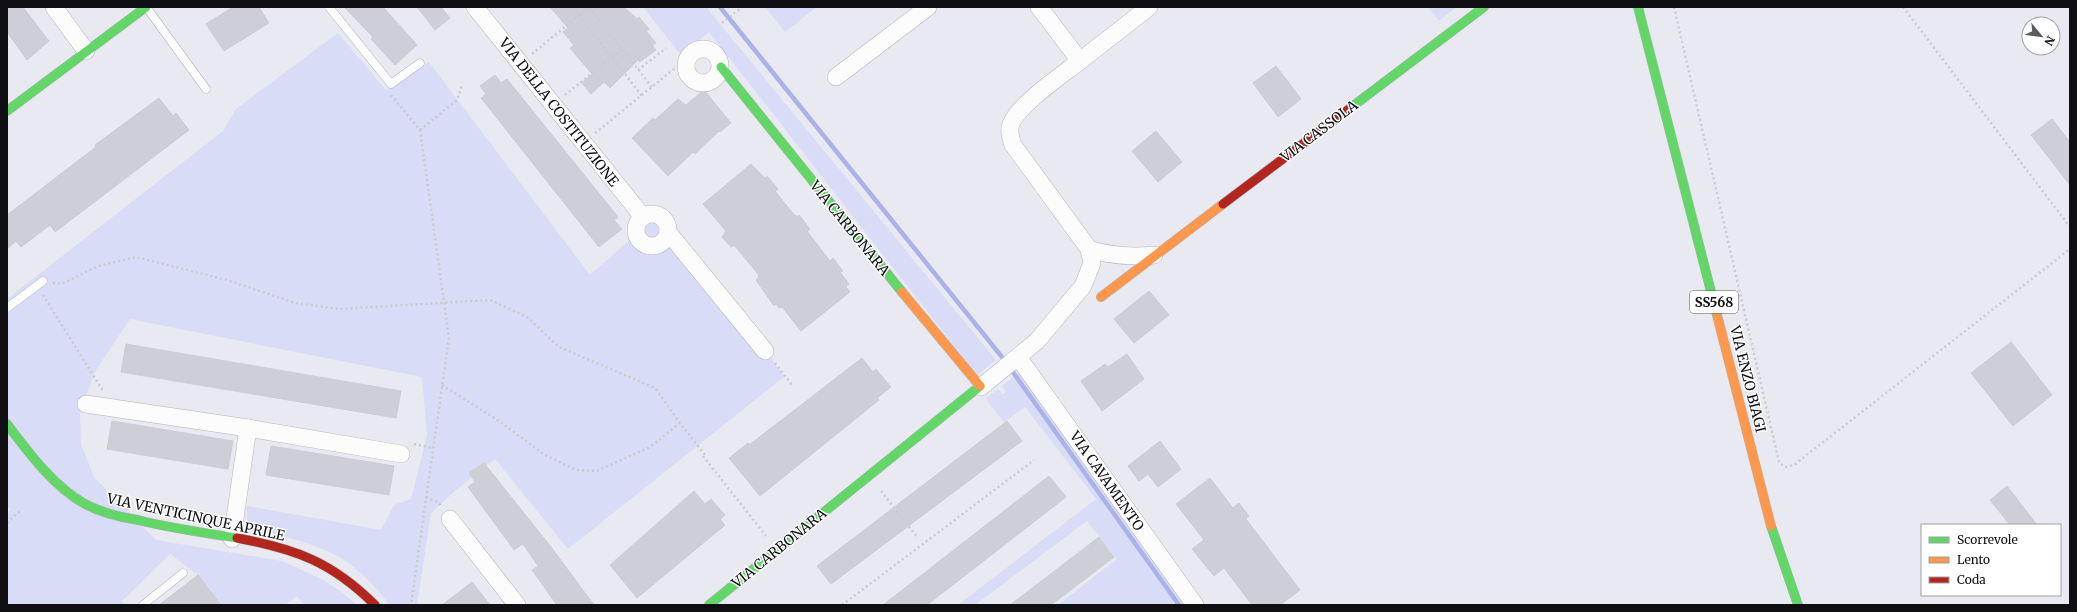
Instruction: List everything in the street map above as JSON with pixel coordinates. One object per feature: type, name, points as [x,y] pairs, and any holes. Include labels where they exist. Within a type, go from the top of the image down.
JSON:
[{"type":"street","points":[[54,7],[86,51]]},
{"type":"street","points":[[7,111],[146,7]]},
{"type":"street","name":"VIA DELLA COSTITUZIONE","points":[[475,7],[582,144],[643,218]]},
{"type":"street","points":[[836,77],[928,7]]},
{"type":"street","points":[[1039,7],[1080,61]]},
{"type":"street","points":[[1018,357],[1037,341],[1083,286],[1092,263],[1089,249],[1013,145],[1009,135],[1010,125],[1018,112],[1039,93],[1149,7]]},
{"type":"street","name":"VIA CASSOLA","points":[[1101,297],[1484,7]]},
{"type":"street","name":"VIA ENZO BIAGI","points":[[1638,7],[1770,518],[1798,605]]},
{"type":"street","name":"VIA CARBONARA","points":[[686,67],[687,58],[694,51],[703,49],[712,51],[719,58],[721,67],[905,296],[981,387]]},
{"type":"street","points":[[686,67],[688,76],[695,82],[703,84],[719,76],[721,67]]},
{"type":"street","points":[[654,214],[660,216],[668,226],[668,232],[664,241],[654,246],[644,244],[636,231],[637,226],[643,218],[654,214]]},
{"type":"street","points":[[668,232],[765,351]]},
{"type":"street","points":[[1089,249],[1102,253],[1133,257],[1154,256]]},
{"type":"street","name":"VIA CARBONARA","points":[[709,605],[1018,357]]},
{"type":"street","name":"VIA CAVAMENTO","points":[[1018,357],[1195,605]]},
{"type":"street","points":[[86,404],[248,428],[401,454]]},
{"type":"street","name":"VIA VENTICINQUE APRILE","points":[[7,424],[44,470],[68,493],[99,511],[164,528],[268,545],[305,556],[330,567],[356,586],[375,605]]},
{"type":"street","points":[[232,538],[248,428]]},
{"type":"street","points":[[450,519],[517,605]]},
{"type":"street","name":"VIA ENZO BIAGI","points":[[1795,594],[1803,605]]},
{"type":"lane","points":[[146,7],[206,89]]},
{"type":"lane","points":[[329,7],[392,84],[420,62]]},
{"type":"lane","points":[[7,308],[40,283]]},
{"type":"lane","points":[[143,605],[183,573]]},
{"type":"path","points":[[573,7],[642,96]]},
{"type":"path","points":[[520,64],[589,7],[652,87]]},
{"type":"path","points":[[723,22],[742,7]]},
{"type":"path","points":[[1674,7],[1779,462],[1786,467],[1794,465],[2070,248]]},
{"type":"path","points":[[1903,7],[2070,227]]},
{"type":"path","points":[[638,70],[666,48]]},
{"type":"path","points":[[552,105],[622,49]]},
{"type":"path","points":[[582,144],[674,69],[686,67]]},
{"type":"path","points":[[420,130],[458,100],[462,86]]},
{"type":"path","points":[[390,93],[420,130],[449,338],[410,605]]},
{"type":"path","points":[[40,283],[62,284],[98,266],[136,257],[227,280],[296,303],[339,309],[490,300],[527,317],[559,346],[655,388],[777,550]]},
{"type":"path","points":[[40,283],[114,408]]},
{"type":"path","points":[[765,351],[792,385]]},
{"type":"path","points":[[442,385],[496,419],[545,455],[576,470],[597,471],[650,447],[680,423]]},
{"type":"path","points":[[842,605],[1034,460]]},
{"type":"path","points":[[880,490],[917,537]]},
{"type":"path","points":[[7,523],[21,510]]},
{"type":"shaded area","points":[[643,7],[706,7],[996,360],[977,375],[709,32],[681,55]]},
{"type":"shaded area","points":[[765,7],[817,7],[785,32]]},
{"type":"shaded area","points":[[1428,7],[1457,7],[1439,21]]},
{"type":"shaded area","points":[[338,33],[386,90],[429,62],[590,275],[656,217],[785,376],[568,549],[495,459],[456,490],[431,513],[417,605],[390,605],[363,575],[344,560],[311,545],[251,528],[247,519],[247,506],[381,530],[394,505],[411,499],[427,435],[422,377],[130,319],[94,373],[80,415],[81,444],[94,477],[156,540],[282,561],[322,579],[343,593],[356,605],[304,605],[297,596],[285,605],[221,605],[198,575],[170,554],[122,601],[125,605],[7,605],[7,513],[10,510],[7,505],[7,299],[223,131],[236,109]]},
{"type":"shaded area","points":[[1021,371],[1188,605],[1058,605],[1117,559],[1087,521],[975,605],[958,605],[1096,499],[1025,407],[1004,422],[986,399],[998,389],[1003,394],[1006,392],[1002,386]]},
{"type":"building","points":[[7,7],[23,7],[49,41],[27,60],[7,32]]},
{"type":"building","points":[[233,7],[259,7],[269,23],[224,51],[206,24]]},
{"type":"building","points":[[344,7],[383,7],[417,45],[395,65],[371,39],[373,37]]},
{"type":"building","points":[[417,7],[441,7],[450,18],[435,30]]},
{"type":"building","points":[[550,7],[624,7],[637,19],[639,17],[649,29],[646,31],[656,43],[652,45],[656,50],[640,62],[638,60],[610,88],[604,82],[591,94],[582,83],[592,74],[570,48],[574,45],[563,32],[568,28]]},
{"type":"building","points":[[1276,66],[1301,99],[1278,117],[1253,83]]},
{"type":"building","points":[[495,75],[501,83],[507,79],[618,217],[614,220],[622,229],[599,247],[481,98],[486,94],[480,86]]},
{"type":"building","points":[[704,90],[731,123],[720,132],[719,131],[695,154],[693,152],[668,176],[632,138],[653,118],[655,120],[678,99],[686,105]]},
{"type":"building","points":[[159,98],[173,116],[176,113],[189,130],[55,232],[50,225],[21,247],[16,241],[7,249],[7,215],[96,147],[95,145]]},
{"type":"building","points":[[2052,119],[2070,142],[2070,185],[2031,135]]},
{"type":"building","points":[[1156,131],[1182,162],[1158,182],[1132,151]]},
{"type":"building","points":[[751,164],[765,178],[767,176],[778,189],[775,191],[797,217],[799,215],[810,229],[807,231],[830,261],[833,258],[843,271],[840,272],[849,284],[846,287],[850,292],[801,331],[782,307],[779,308],[776,304],[774,306],[756,280],[759,277],[758,274],[734,245],[731,247],[722,237],[726,231],[703,204]]},
{"type":"building","points":[[1149,291],[1169,315],[1134,343],[1114,319]]},
{"type":"building","points":[[2011,342],[2052,395],[2013,426],[1971,373]]},
{"type":"building","points":[[126,344],[401,391],[396,418],[121,372]]},
{"type":"building","points":[[1127,354],[1144,379],[1102,411],[1081,381],[1105,364],[1108,367]]},
{"type":"building","points":[[862,358],[873,372],[876,369],[891,387],[877,398],[879,400],[760,496],[729,458],[748,443],[749,445]]},
{"type":"building","points":[[112,421],[233,441],[228,469],[107,449]]},
{"type":"building","points":[[1007,421],[1022,441],[831,584],[817,566]]},
{"type":"building","points":[[1160,441],[1181,469],[1158,487],[1148,474],[1139,481],[1128,466]]},
{"type":"building","points":[[271,446],[394,466],[389,495],[266,475]]},
{"type":"building","points":[[484,463],[551,547],[594,605],[557,605],[532,570],[538,566],[523,544],[514,550],[468,487],[475,482],[469,473]]},
{"type":"building","points":[[1049,476],[1066,497],[927,605],[883,605]]},
{"type":"building","points":[[1210,478],[1233,508],[1239,503],[1249,516],[1246,519],[1300,590],[1280,605],[1252,605],[1224,568],[1214,576],[1192,549],[1204,540],[1176,504]]},
{"type":"building","points":[[2007,486],[2036,524],[2009,524],[1990,500]]},
{"type":"building","points":[[694,491],[705,504],[711,499],[725,515],[720,519],[725,525],[637,598],[610,565]]},
{"type":"building","points":[[1099,537],[1114,557],[1051,605],[1010,605]]},
{"type":"building","points":[[198,575],[221,605],[159,605]]},
{"type":"building","points":[[472,582],[490,605],[442,605]]},
{"type":"waterway","points":[[720,7],[1006,362]]},
{"type":"waterway","points":[[1010,368],[1179,605]]},
{"type":"traffic: fast","points":[[7,111],[146,7]]},
{"type":"traffic: fast","points":[[1349,109],[1484,7]]},
{"type":"traffic: fast","points":[[1638,7],[1717,315]]},
{"type":"traffic: fast","points":[[721,67],[902,292]]},
{"type":"traffic: fast","points":[[709,605],[980,386]]},
{"type":"traffic: fast","points":[[7,424],[42,468],[62,488],[73,497],[91,507],[124,518],[237,538]]},
{"type":"traffic: fast","points":[[1771,526],[1798,605]]},
{"type":"traffic: slow","points":[[1101,297],[1223,204]]},
{"type":"traffic: slow","points":[[902,292],[980,386]]},
{"type":"traffic: slow","points":[[1717,315],[1771,526]]},
{"type":"traffic: jam","points":[[1223,204],[1349,109]]},
{"type":"traffic: jam","points":[[237,538],[277,547],[312,560],[344,578],[375,605]]}]
